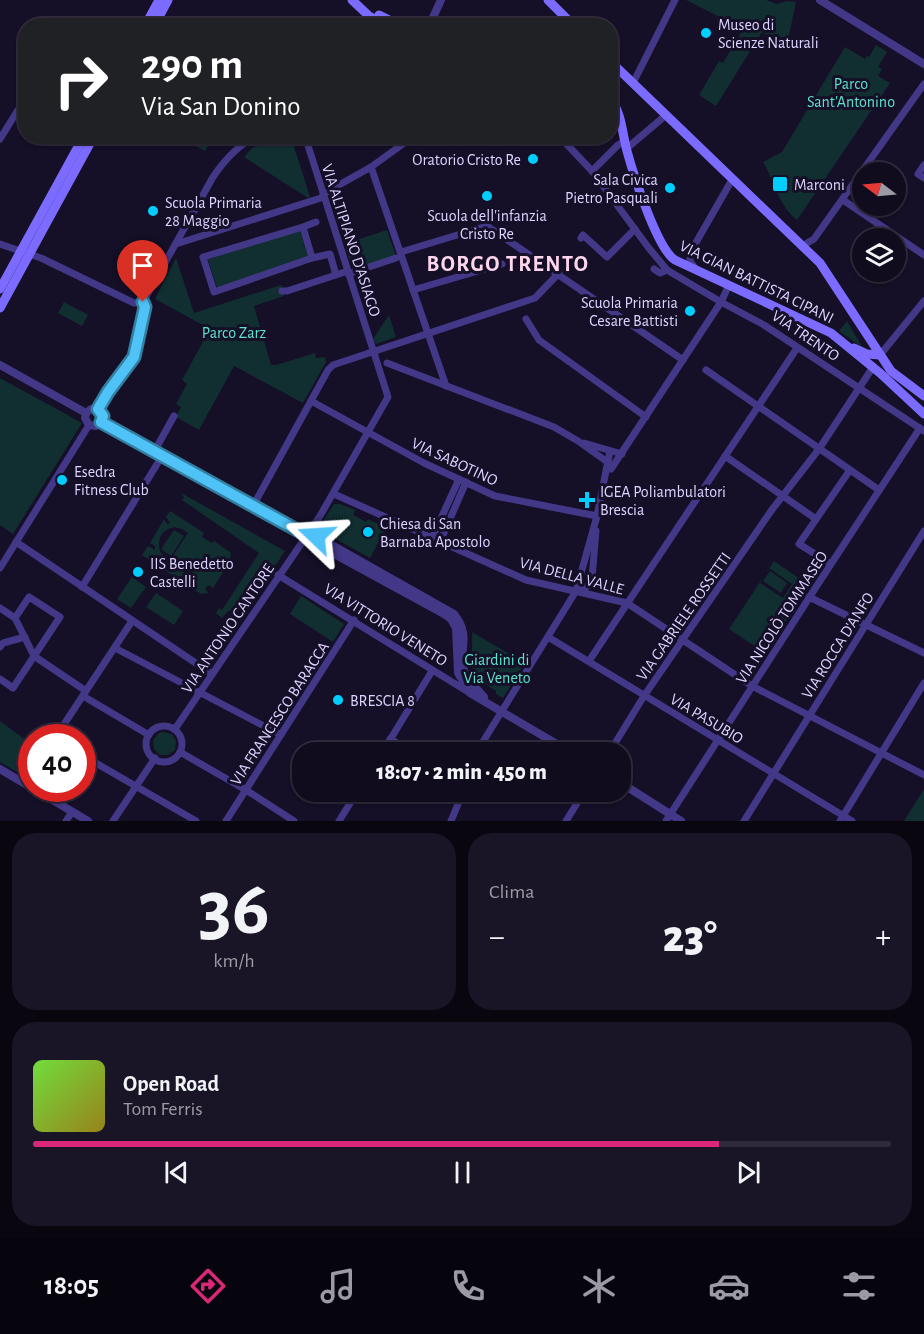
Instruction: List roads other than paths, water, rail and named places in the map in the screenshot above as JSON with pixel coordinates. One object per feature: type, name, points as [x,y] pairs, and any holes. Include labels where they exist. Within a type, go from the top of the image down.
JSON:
[{"type":"main road","points":[[149,18],[159,0]]},
{"type":"main road","points":[[158,18],[168,0]]},
{"type":"main road","points":[[352,0],[372,18]]},
{"type":"main road","points":[[548,0],[566,18]]},
{"type":"main road","points":[[365,11],[382,18]]},
{"type":"main road","points":[[618,69],[820,264],[891,371]]},
{"type":"main road","name":"VIA GIAN BATTISTA CIPANI","points":[[618,114],[626,145],[663,248],[670,257],[825,330],[876,370],[924,414]]},
{"type":"main road","points":[[0,308],[25,252],[80,144]]},
{"type":"main road","points":[[0,289],[25,252],[89,144]]},
{"type":"main road","points":[[843,343],[867,354],[880,354]]},
{"type":"main road","points":[[876,370],[875,366],[891,371],[924,396]]},
{"type":"street","points":[[433,18],[441,0]]},
{"type":"street","points":[[633,83],[675,0]]},
{"type":"street","points":[[820,0],[924,64]]},
{"type":"street","points":[[802,246],[814,239],[924,84]]},
{"type":"street","points":[[0,139],[18,110]]},
{"type":"street","points":[[592,171],[618,145],[626,145],[666,115]]},
{"type":"street","points":[[98,409],[134,357],[145,307],[143,302],[223,162],[245,144]]},
{"type":"street","name":"VIA ALTIPIANO D'ASIAGO","points":[[308,144],[373,352]]},
{"type":"street","points":[[176,243],[324,196],[403,144]]},
{"type":"street","name":"VIA TRENTO","points":[[567,144],[592,171],[667,270],[720,302],[754,319],[922,430]]},
{"type":"street","points":[[924,165],[918,174],[924,178]]},
{"type":"street","points":[[371,167],[398,255],[413,290],[446,386]]},
{"type":"street","points":[[695,268],[690,261],[690,253],[733,178]]},
{"type":"street","points":[[843,200],[924,255]]},
{"type":"street","points":[[316,222],[203,257],[214,292],[312,258],[330,254],[336,275]]},
{"type":"street","points":[[282,291],[348,272],[487,225],[683,360]]},
{"type":"street","points":[[303,227],[312,258]]},
{"type":"street","points":[[582,236],[607,257],[635,229]]},
{"type":"street","points":[[0,244],[25,252],[134,303],[143,302]]},
{"type":"street","points":[[413,290],[502,264]]},
{"type":"street","name":"VIA TRENTO","points":[[654,268],[660,273],[667,270]]},
{"type":"street","points":[[253,506],[328,370],[333,365],[535,298],[551,284],[559,273]]},
{"type":"street","points":[[610,465],[622,454],[729,285]]},
{"type":"street","points":[[880,354],[924,302]]},
{"type":"street","points":[[526,319],[539,340],[646,417]]},
{"type":"street","points":[[589,661],[797,348]]},
{"type":"street","name":"VIA ANTONIO CANTORE","points":[[175,729],[334,494],[388,397],[373,352]]},
{"type":"street","points":[[387,363],[460,393],[541,421],[578,441],[610,465]]},
{"type":"street","points":[[0,365],[86,413]]},
{"type":"street","points":[[706,370],[879,490]]},
{"type":"street","name":"VIA GABRIELE ROSSETTI","points":[[616,742],[644,696],[782,496],[819,449],[858,388],[876,370]]},
{"type":"street","name":"VIA SABOTINO","points":[[311,401],[424,463],[495,496],[597,516]]},
{"type":"street","points":[[91,408],[98,409],[103,416],[101,422],[96,426],[89,425],[86,421],[86,413],[91,408]]},
{"type":"street","points":[[82,587],[158,454],[174,416]]},
{"type":"street","points":[[101,422],[306,535],[312,542],[451,619],[457,633],[458,673],[470,693]]},
{"type":"street","points":[[0,568],[89,425]]},
{"type":"street","name":"VIA NICOLÒ TOMMASEO","points":[[668,818],[879,490],[922,430]]},
{"type":"street","points":[[578,441],[622,454]]},
{"type":"street","points":[[483,742],[576,591],[610,465],[610,451]]},
{"type":"street","points":[[725,456],[816,519]]},
{"type":"street","points":[[831,564],[799,544],[850,470]]},
{"type":"street","points":[[436,540],[463,481]]},
{"type":"street","name":"VIA DELLA VALLE","points":[[334,494],[526,580],[627,603],[752,686],[924,774]]},
{"type":"street","name":"VIA ROCCA D'ANFO","points":[[744,821],[924,531]]},
{"type":"street","points":[[306,535],[316,536],[454,614],[465,634],[463,662],[466,675],[490,704]]},
{"type":"street","points":[[16,542],[212,674]]},
{"type":"street","name":"VIA VITTORIO VENETO","points":[[278,575],[354,620],[432,671],[554,742]]},
{"type":"street","points":[[0,679],[14,688],[60,617],[29,597],[15,618]]},
{"type":"street","points":[[809,597],[924,653]]},
{"type":"street","points":[[0,608],[15,618],[34,656],[84,694],[149,735]]},
{"type":"street","name":"VIA FRANCESCO BARACCA","points":[[226,821],[354,620]]},
{"type":"street","points":[[64,724],[132,621]]},
{"type":"street","points":[[0,647],[3,643],[25,637]]},
{"type":"street","name":"VIA PASUBIO","points":[[548,637],[773,773],[842,818],[852,821]]},
{"type":"street","points":[[115,648],[281,735]]},
{"type":"street","points":[[388,742],[432,671]]},
{"type":"street","points":[[842,818],[924,683]]},
{"type":"street","points":[[158,727],[175,729],[182,741],[180,752],[168,761],[151,755],[147,745],[149,735],[158,727]]},
{"type":"street","points":[[390,739],[395,742]]},
{"type":"street","points":[[180,752],[294,821]]},
{"type":"street","points":[[113,821],[155,758]]},
{"type":"street","points":[[96,763],[196,821]]},
{"type":"street","points":[[0,769],[18,780]]},
{"type":"street","points":[[631,790],[668,818],[681,821]]},
{"type":"street","points":[[55,802],[88,821]]},
{"type":"street","points":[[339,821],[351,802]]},
{"type":"street","points":[[451,821],[459,802]]},
{"type":"street","points":[[566,821],[578,802]]},
{"type":"street","points":[[66,821],[72,812]]},
{"type":"waterway","points":[[729,294],[741,299]]},
{"type":"place","name":"Museo di Scienze Naturali","points":[[706,33]]},
{"type":"place","name":"Oratorio Cristo Re","points":[[533,159]]},
{"type":"place","name":"Marconi","points":[[780,184]]},
{"type":"place","name":"Sala Civica Pietro Pasquali","points":[[670,188]]},
{"type":"place","name":"Scuola dell'infanzia Cristo Re","points":[[487,196]]},
{"type":"place","name":"Scuola Primaria 28 Maggio","points":[[153,211]]},
{"type":"place","name":"Scuola Primaria Cesare Battisti","points":[[690,311]]},
{"type":"place","name":"Esedra Fitness Club","points":[[62,480]]},
{"type":"place","name":"IGEA Poliambulatori Brescia","points":[[587,500]]},
{"type":"place","name":"Chiesa di San Barnaba Apostolo","points":[[368,532]]},
{"type":"place","name":"IIS Benedetto Castelli","points":[[138,572]]},
{"type":"place","name":"BRESCIA 8","points":[[338,700]]},
{"type":"district","name":"BORGO TRENTO","points":[[508,263]]},
{"type":"park label","name":"Parco Sant'Antonino","points":[[851,92]]},
{"type":"park label","name":"Parco Zarz","points":[[234,332]]},
{"type":"park label","name":"Giardini di Via Veneto","points":[[497,668]]}]
